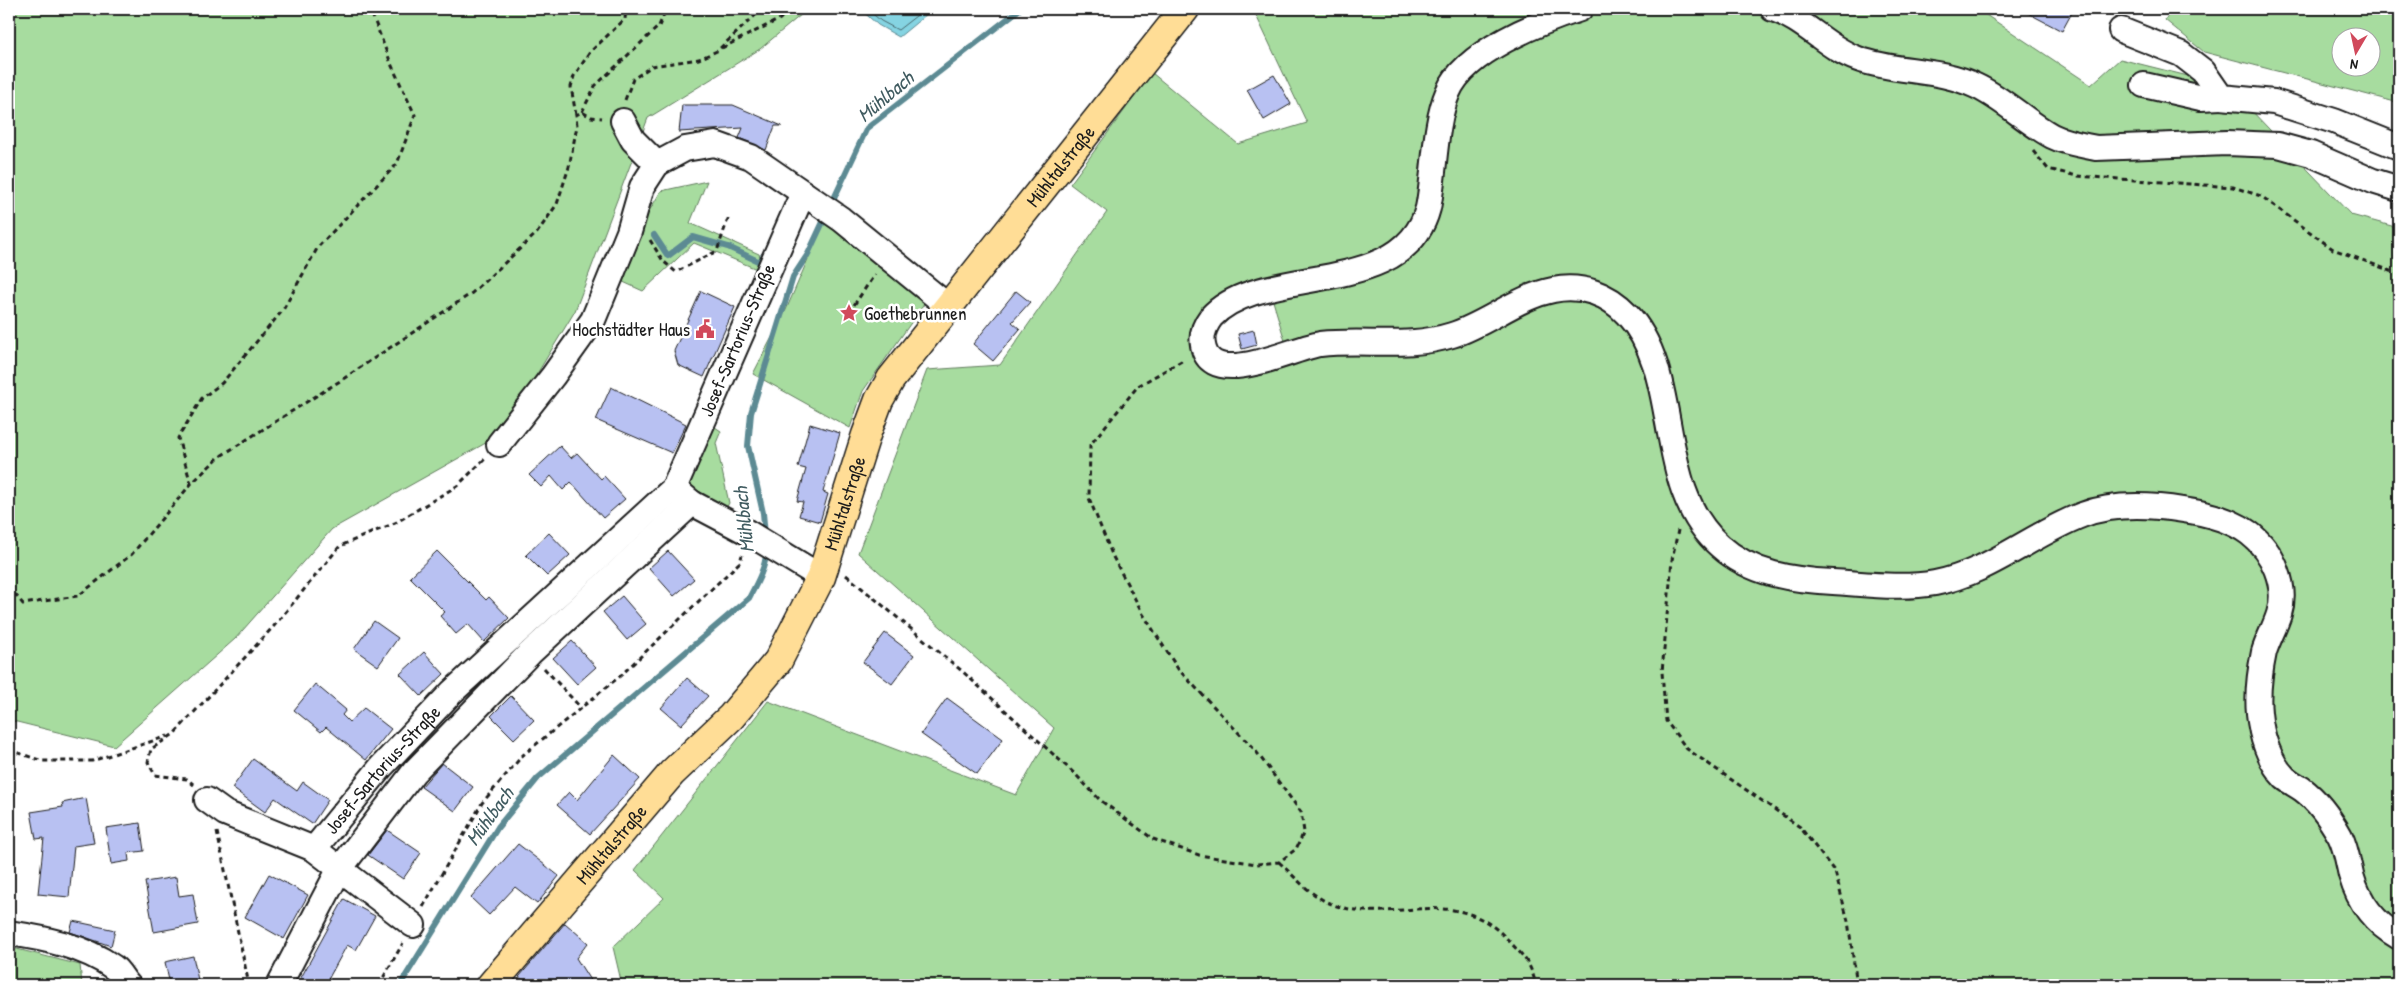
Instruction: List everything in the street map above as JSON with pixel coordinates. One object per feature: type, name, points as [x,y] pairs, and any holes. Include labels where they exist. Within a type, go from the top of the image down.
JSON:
[{"type":"main road","name":"Mühltalstraße","points":[[491,985],[672,773],[731,717],[778,662],[824,568],[879,400],[891,379],[1185,9]]},
{"type":"street","points":[[1580,9],[1537,25],[1494,48],[1473,62],[1452,84],[1443,107],[1428,208],[1424,223],[1414,237],[1389,257],[1374,264],[1340,275],[1262,290],[1229,304],[1213,316],[1205,327],[1203,348],[1212,362],[1229,367],[1242,366],[1316,345],[1427,342],[1456,334],[1537,294],[1556,289],[1574,288],[1596,292],[1616,303],[1633,320],[1656,365],[1670,438],[1685,495],[1707,533],[1720,546],[1740,561],[1767,572],[1806,581],[1892,585],[1936,583],[1997,560],[2083,514],[2103,509],[2150,507],[2176,509],[2209,516],[2237,526],[2252,535],[2264,548],[2278,574],[2282,591],[2278,618],[2265,649],[2259,687],[2259,714],[2268,753],[2275,766],[2286,779],[2315,800],[2325,812],[2344,845],[2358,896],[2376,920],[2399,937]]},
{"type":"street","points":[[1773,9],[1804,25],[1845,54],[1878,64],[1937,73],[1977,86],[2053,137],[2076,145],[2096,148],[2227,143],[2278,145],[2311,154],[2373,181],[2399,189]]},
{"type":"street","points":[[2121,30],[2181,54],[2204,71],[2221,97]]},
{"type":"street","points":[[2144,85],[2201,98],[2221,97],[2274,102],[2334,121],[2399,147]]},
{"type":"street","points":[[622,121],[633,140],[656,164]]},
{"type":"street","points":[[499,444],[553,376],[594,320],[629,232],[642,187],[656,164],[685,149],[715,144],[751,157],[841,220],[949,307]]},
{"type":"street","name":"Josef-Sartorius-Straße","points":[[314,849],[381,767],[452,692],[674,488],[812,199]]},
{"type":"street","points":[[674,488],[692,503],[750,533],[778,551],[824,568]]},
{"type":"street","name":"Josef-Sartorius-Straße","points":[[279,985],[340,870],[414,772],[530,653],[692,503]]},
{"type":"street","name":"Josef-Sartorius-Straße","points":[[452,692],[473,710]]},
{"type":"street","name":"Josef-Sartorius-Straße","points":[[207,800],[225,812],[314,849],[413,926]]},
{"type":"street","points":[[9,933],[41,938],[89,954],[114,968],[128,985]]},
{"type":"path","points":[[191,484],[178,438],[202,398],[222,384],[283,310],[318,248],[397,164],[406,145],[415,115],[388,57],[370,9]]},
{"type":"path","points":[[9,587],[23,604],[78,596],[132,554],[191,484],[219,457],[340,381],[472,294],[537,233],[557,204],[569,167],[577,126],[571,87],[574,76],[590,52],[625,19],[626,9]]},
{"type":"path","points":[[576,115],[582,112],[595,86],[659,26],[666,9]]},
{"type":"path","points":[[717,51],[762,9]]},
{"type":"path","points":[[582,112],[591,117],[622,121],[626,99],[633,79],[652,66],[699,59],[780,19],[788,9]]},
{"type":"path","points":[[2033,123],[2032,151],[2048,169],[2077,176],[2232,188],[2261,196],[2333,250],[2399,274]]},
{"type":"path","points":[[650,240],[663,261],[676,272],[717,251],[729,216]]},
{"type":"path","points":[[854,305],[886,257]]},
{"type":"path","points":[[824,568],[962,671],[1076,775],[1100,800],[1153,838],[1199,855],[1257,864],[1279,862],[1296,850],[1304,832],[1301,812],[1255,750],[1178,669],[1143,614],[1117,565],[1089,498],[1090,445],[1138,386],[1203,348]]},
{"type":"path","points":[[249,985],[212,810],[202,792],[187,779],[155,775],[148,762],[152,749],[174,734],[274,626],[340,546],[395,523],[457,486],[499,444]]},
{"type":"path","points":[[1685,495],[1672,560],[1662,672],[1666,721],[1687,749],[1800,827],[1835,872],[1848,922],[1857,985]]},
{"type":"path","points":[[379,985],[482,803],[523,755],[619,677],[740,562],[750,533]]},
{"type":"path","points":[[530,653],[581,708]]},
{"type":"path","points":[[9,750],[43,761],[92,762],[174,734]]},
{"type":"path","points":[[1279,862],[1304,889],[1337,906],[1356,910],[1455,909],[1495,926],[1530,964],[1536,985]]},
{"type":"green space","points":[[9,9],[808,9],[760,49],[648,118],[575,311],[500,435],[332,529],[235,639],[114,746],[9,720]]},
{"type":"green space","points":[[1253,9],[1977,9],[2091,85],[2120,59],[2228,86],[2351,215],[2399,228],[2399,985],[622,985],[613,947],[664,898],[635,870],[768,701],[1016,795],[1054,728],[858,553],[927,370],[1000,365],[1107,212],[1070,184],[1152,73],[1238,144],[1307,123]],"holes":[[[1267,281],[1291,361],[1194,350],[1237,290]]]},
{"type":"green space","points":[[2172,9],[2399,9],[2399,103],[2204,52],[2165,20]]},
{"type":"green space","points":[[707,181],[690,223],[759,254],[764,272],[694,243],[643,291],[621,281],[632,240],[661,191]]},
{"type":"green space","points":[[824,222],[927,300],[863,391],[850,428],[753,374],[786,310]]},
{"type":"green space","points":[[709,423],[721,431],[716,443],[729,503],[725,510],[687,490],[682,482]]},
{"type":"green space","points":[[9,947],[80,965],[82,985],[9,985]]},
{"type":"water","points":[[860,9],[933,9],[899,37],[878,25]]},
{"type":"building","points":[[2020,9],[2074,9],[2062,31]]},
{"type":"building","points":[[1274,75],[1291,104],[1264,120],[1247,90]]},
{"type":"building","points":[[682,105],[733,105],[782,126],[775,126],[766,150],[739,138],[743,128],[679,132]]},
{"type":"building","name":"Hochstädter Haus","points":[[701,291],[735,307],[704,377],[678,365],[674,351]]},
{"type":"building","points":[[1016,291],[1030,302],[1012,322],[1020,329],[993,361],[973,344]]},
{"type":"building","points":[[1254,330],[1257,345],[1242,349],[1238,334]]},
{"type":"building","points":[[611,387],[686,424],[672,453],[596,420]]},
{"type":"building","points":[[810,424],[840,433],[823,492],[828,494],[820,522],[799,516],[803,502],[797,501],[806,469],[798,467]]},
{"type":"building","points":[[560,446],[571,458],[577,453],[601,479],[604,476],[625,499],[603,518],[571,482],[563,490],[551,476],[541,487],[529,475]]},
{"type":"building","points":[[549,533],[570,555],[547,576],[526,555]]},
{"type":"building","points":[[437,551],[486,600],[489,597],[509,618],[484,642],[468,624],[456,634],[440,616],[445,612],[410,577]]},
{"type":"building","points":[[668,551],[694,579],[674,596],[649,568]]},
{"type":"building","points":[[622,596],[646,624],[627,640],[603,612]]},
{"type":"building","points":[[374,621],[398,638],[378,666],[354,649]]},
{"type":"building","points":[[885,633],[914,655],[892,684],[863,662]]},
{"type":"building","points":[[572,641],[596,667],[577,684],[553,658]]},
{"type":"building","points":[[424,652],[444,674],[421,696],[400,674]]},
{"type":"building","points":[[687,678],[708,696],[681,725],[661,708]]},
{"type":"building","points":[[315,684],[346,710],[342,715],[349,722],[364,708],[391,729],[366,760],[326,727],[321,732],[294,710]]},
{"type":"building","points":[[511,696],[534,720],[514,739],[491,716]]},
{"type":"building","points":[[947,698],[1003,739],[977,774],[921,734]]},
{"type":"building","points":[[614,755],[640,779],[590,834],[557,805],[569,792],[577,800]]},
{"type":"building","points":[[253,759],[297,791],[303,782],[328,800],[312,824],[275,798],[265,812],[232,788]]},
{"type":"building","points":[[442,763],[473,787],[455,811],[421,787]]},
{"type":"building","points":[[86,798],[94,843],[74,846],[69,897],[38,894],[44,838],[36,839],[31,812],[63,807],[62,803]]},
{"type":"building","points":[[140,823],[144,851],[128,853],[129,861],[111,864],[106,828]]},
{"type":"building","points":[[387,830],[421,853],[403,879],[368,855]]},
{"type":"building","points":[[518,844],[559,876],[537,904],[515,887],[489,915],[471,898]]},
{"type":"building","points":[[269,874],[308,895],[284,939],[245,917]]},
{"type":"building","points":[[176,877],[179,896],[193,894],[198,924],[154,932],[145,882]]},
{"type":"building","points":[[344,899],[375,916],[356,950],[347,945],[325,985],[297,985]]},
{"type":"building","points":[[73,921],[115,930],[111,946],[70,932]]},
{"type":"building","points":[[565,923],[588,943],[576,958],[593,985],[529,985],[519,977]]},
{"type":"building","points":[[193,956],[199,985],[170,985],[165,962]]},
{"type":"waterway","name":"Mühlbach","points":[[765,535],[763,513],[748,446],[751,413],[793,277],[808,254],[867,128],[1020,9]]},
{"type":"waterway","points":[[654,235],[668,256],[693,237],[728,247],[760,262],[763,256]]},
{"type":"waterway","name":"Mühlbach","points":[[400,985],[498,827],[538,778],[749,598],[763,568],[766,550]]},
{"type":"place","name":"Goethebrunnen","points":[[849,313]]},
{"type":"place","name":"Hochstädter Haus","points":[[705,329]]}]
